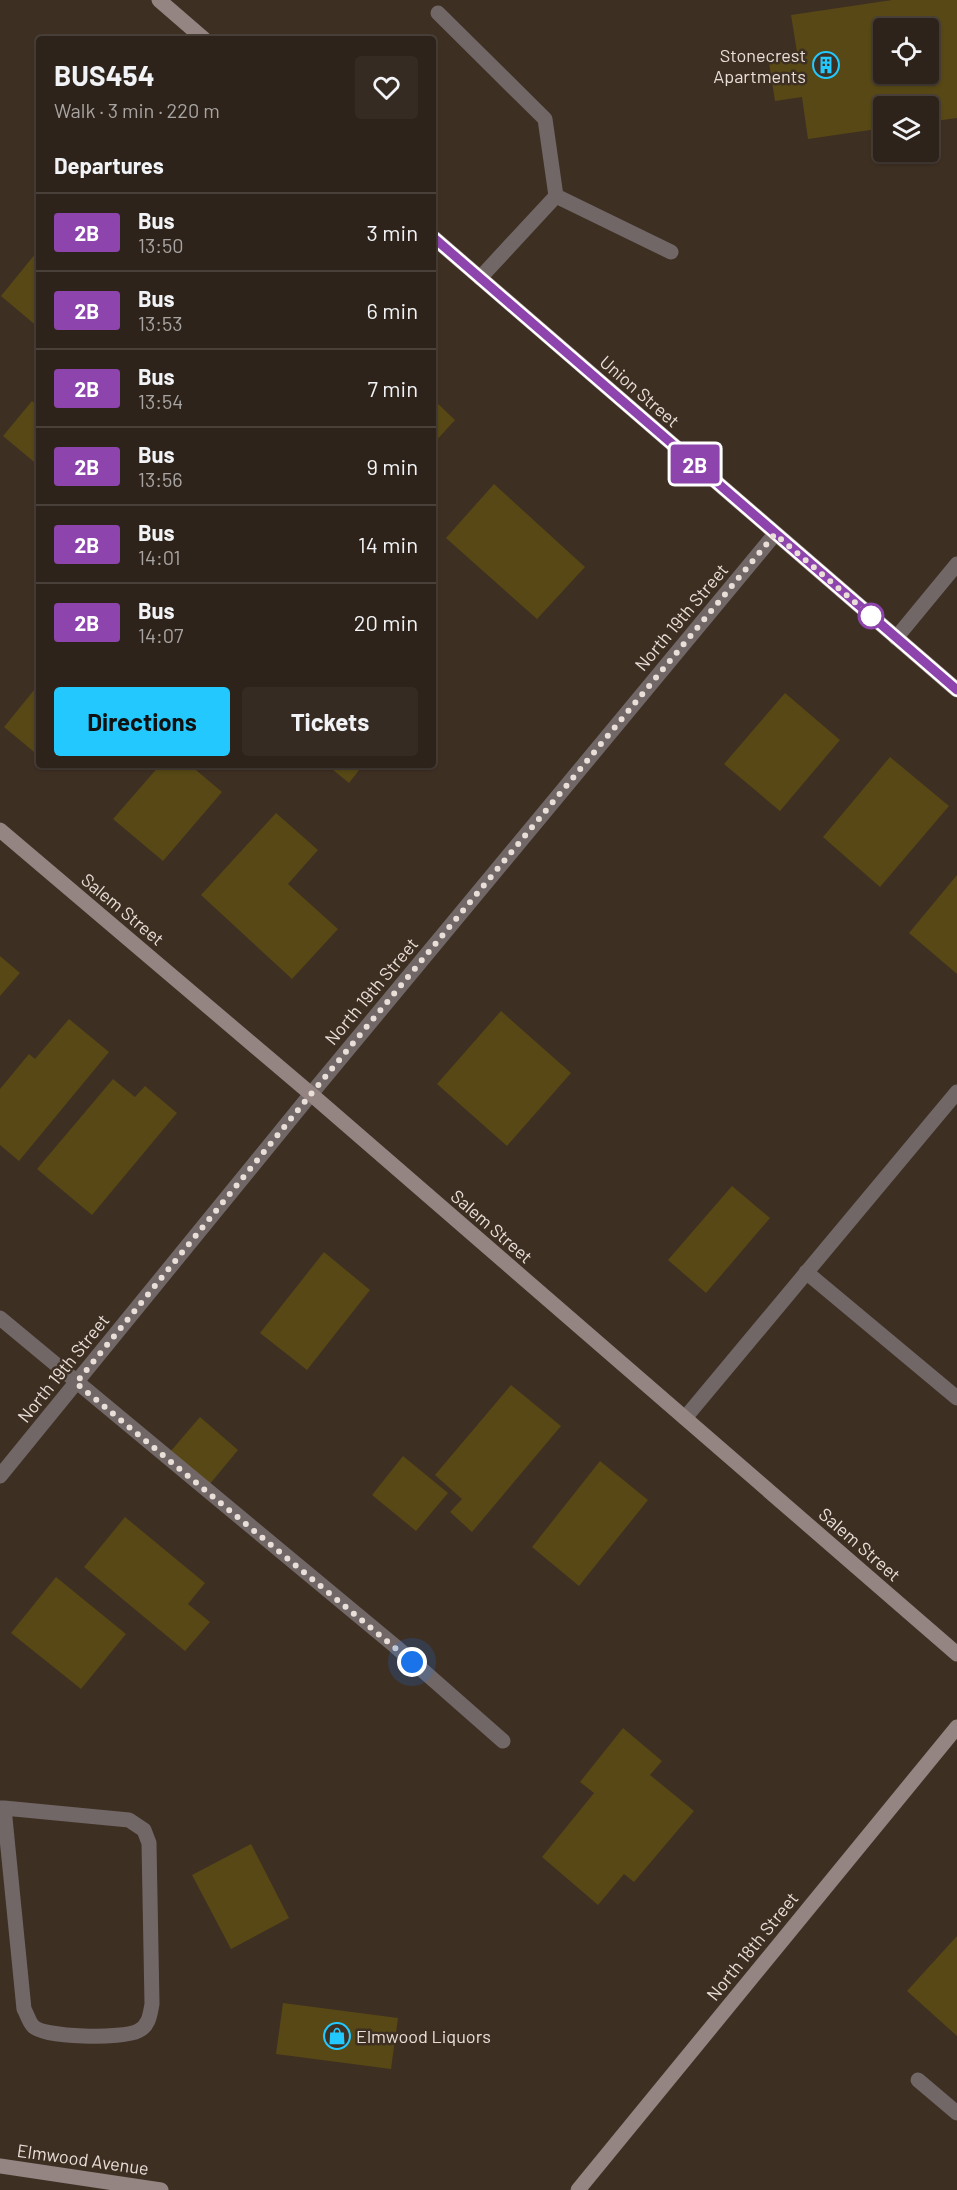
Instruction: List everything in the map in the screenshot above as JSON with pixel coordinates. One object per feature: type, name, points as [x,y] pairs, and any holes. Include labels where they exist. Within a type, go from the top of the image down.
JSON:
[{"type":"main road","points":[[159,0],[201,36]]},
{"type":"main road","name":"Union Street","points":[[436,240],[957,690]]},
{"type":"main road","name":"Salem Street","points":[[0,830],[311,1094],[957,1654]]},
{"type":"main road","name":"North 18th Street","points":[[578,2190],[957,1727]]},
{"type":"main road","name":"Elmwood Avenue","points":[[0,2166],[161,2190]]},
{"type":"street","points":[[438,14],[545,118],[556,196]]},
{"type":"street","points":[[556,196],[670,252]]},
{"type":"street","points":[[480,279],[556,196]]},
{"type":"street","name":"North 19th Street","points":[[0,1476],[311,1094],[775,534]]},
{"type":"street","points":[[896,638],[957,564]]},
{"type":"street","points":[[685,1418],[957,1092]]},
{"type":"street","points":[[806,1272],[957,1398]]},
{"type":"street","points":[[0,1318],[394,1646],[502,1741]]},
{"type":"street","points":[[2,1808],[129,1820],[144,1830],[149,1843],[152,2004],[149,2020],[139,2031],[122,2037],[59,2035],[49,2034],[33,2027],[24,2009],[2,1808]]},
{"type":"street","points":[[918,2079],[957,2113]]},
{"type":"building","name":"Stonecrest Apartments","points":[[892,0],[957,0],[957,118],[939,120],[939,96],[873,96],[873,130],[808,139],[802,97],[775,101],[768,56],[797,52],[791,15]]},
{"type":"building","points":[[36,253],[36,325],[1,296]]},
{"type":"building","points":[[32,401],[36,404],[36,464],[3,436]]},
{"type":"building","points":[[436,402],[455,420],[436,441]]},
{"type":"building","points":[[494,484],[585,567],[537,619],[446,538]]},
{"type":"building","points":[[36,688],[36,754],[4,727]]},
{"type":"building","points":[[785,693],[840,740],[780,811],[724,764]]},
{"type":"building","points":[[890,757],[949,806],[880,887],[823,837]]},
{"type":"building","points":[[157,768],[194,768],[222,792],[163,861],[113,819]]},
{"type":"building","points":[[331,768],[361,768],[349,783]]},
{"type":"building","points":[[276,813],[318,850],[288,884],[338,929],[292,979],[201,895]]},
{"type":"building","points":[[957,875],[957,974],[909,933]]},
{"type":"building","points":[[0,956],[20,973],[0,996]]},
{"type":"building","points":[[501,1011],[571,1073],[507,1146],[437,1084]]},
{"type":"building","points":[[69,1019],[109,1052],[19,1161],[0,1145],[0,1089],[29,1054],[35,1059]]},
{"type":"building","points":[[113,1079],[135,1097],[145,1086],[177,1113],[92,1215],[37,1169]]},
{"type":"building","points":[[732,1186],[770,1218],[706,1293],[668,1260]]},
{"type":"building","points":[[324,1252],[370,1290],[307,1370],[260,1333]]},
{"type":"building","points":[[511,1385],[561,1426],[472,1532],[450,1512],[462,1499],[435,1475]]},
{"type":"building","points":[[200,1417],[238,1450],[209,1485],[170,1452]]},
{"type":"building","points":[[403,1456],[448,1493],[416,1531],[372,1495]]},
{"type":"building","points":[[600,1461],[648,1500],[579,1586],[532,1547]]},
{"type":"building","points":[[125,1517],[205,1583],[188,1604],[210,1622],[185,1651],[84,1567]]},
{"type":"building","points":[[56,1577],[126,1634],[81,1689],[11,1633]]},
{"type":"building","points":[[623,1728],[662,1761],[650,1775],[694,1811],[634,1882],[624,1874],[598,1905],[542,1857],[594,1793],[580,1782]]},
{"type":"building","points":[[251,1844],[289,1918],[231,1949],[192,1875]]},
{"type":"building","points":[[957,1936],[957,2036],[907,1991]]},
{"type":"building","name":"Elmwood Liquors","points":[[283,2003],[398,2018],[391,2069],[276,2054]]},
{"type":"bus line","name":"2B","points":[[436,240],[957,690]]},
{"type":"place","name":"Stonecrest Apartments","points":[[826,65]]},
{"type":"place","name":"Elmwood Liquors","points":[[337,2036]]},
{"type":"route","points":[[412,1662],[76,1383],[311,1094],[775,534],[879,623],[871,616]]}]
